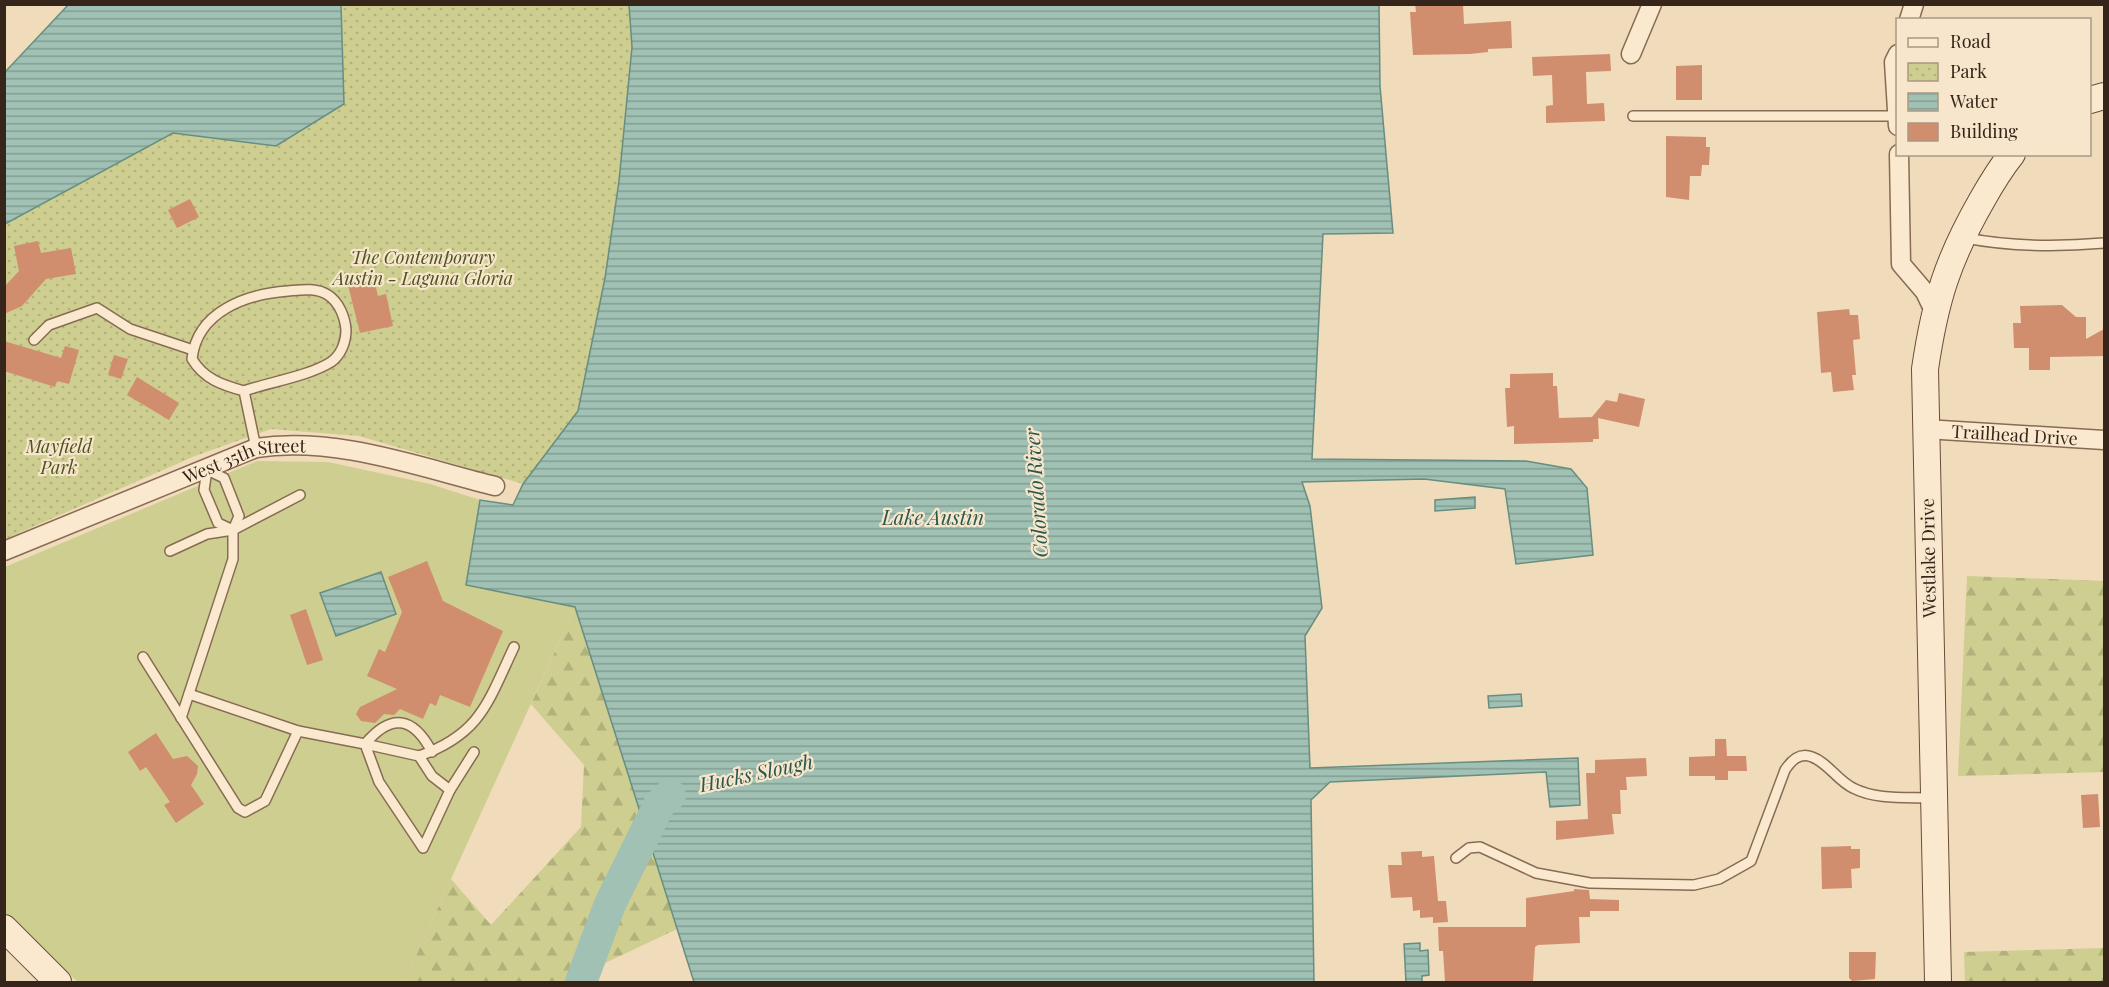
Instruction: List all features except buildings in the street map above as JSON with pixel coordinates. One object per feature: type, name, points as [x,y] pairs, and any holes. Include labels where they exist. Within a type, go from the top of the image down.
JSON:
[{"type":"street","points":[[1631,54],[1652,4]]},
{"type":"street","points":[[1896,58],[1894,62],[1896,98]]},
{"type":"street","points":[[1899,156],[1902,264],[1925,292],[1934,311]]},
{"type":"street","name":"Westlake Drive","points":[[1938,982],[1925,369],[1934,311],[1961,237],[2001,166],[2010,156]]},
{"type":"street","name":"Trailhead Drive","points":[[1925,429],[2104,440]]},
{"type":"street","name":"West 35th Street","points":[[4,551],[207,470],[256,448],[284,444],[352,450],[495,486]]},
{"type":"street","points":[[4,928],[57,982]]},
{"type":"lane","points":[[1633,116],[1896,116]]},
{"type":"lane","points":[[1961,237],[1996,244],[2068,247],[2104,243]]},
{"type":"lane","points":[[300,290],[318,290],[328,295],[342,311],[345,322],[343,346],[337,357],[317,368],[244,391],[210,379],[198,369],[192,358],[193,350],[209,321],[225,308],[241,300],[300,290]]},
{"type":"lane","points":[[34,340],[50,325],[97,308],[130,328],[193,350]]},
{"type":"lane","points":[[244,391],[256,448]]},
{"type":"lane","points":[[181,718],[233,559],[233,530],[239,516],[224,478],[207,470],[204,490],[218,523],[233,530]]},
{"type":"lane","points":[[171,551],[207,534],[233,530],[300,495]]},
{"type":"lane","points":[[189,694],[298,731],[419,756],[447,744],[481,715],[514,647]]},
{"type":"lane","points":[[142,657],[238,808],[245,812],[265,801],[298,731]]},
{"type":"lane","points":[[365,744],[377,730],[392,722],[409,724],[422,732],[432,752]]},
{"type":"lane","points":[[365,744],[379,782],[423,848],[450,790],[474,752]]},
{"type":"lane","points":[[419,756],[432,776],[450,790]]},
{"type":"lane","points":[[1456,858],[1469,848],[1480,847],[1536,873],[1590,883],[1694,885],[1719,879],[1751,861],[1785,770],[1792,760],[1800,756],[1812,757],[1852,788],[1877,795],[1934,798]]},
{"type":"green space","name":"The Contemporary Austin - Laguna Gloria","points":[[341,5],[629,5],[632,47],[619,181],[605,278],[578,411],[523,484],[359,436],[271,429],[195,456],[5,539],[5,224],[173,133],[276,146],[344,105]]},
{"type":"green space","points":[[257,461],[328,462],[430,484],[480,500],[466,584],[575,607],[404,982],[78,982],[5,916],[5,567]]},
{"type":"green space","points":[[1967,576],[2104,581],[2104,772],[1958,776]]},
{"type":"green space","points":[[575,607],[677,929],[565,982],[404,982],[451,879],[491,925],[581,827],[584,765],[531,704]]},
{"type":"green space","points":[[2104,948],[2104,982],[1965,982],[1964,952]]},
{"type":"water","points":[[69,4],[341,5],[344,104],[276,146],[173,133],[5,224],[5,72]]},
{"type":"water","name":"Lake Austin","points":[[629,5],[1379,5],[1380,86],[1393,233],[1323,234],[1312,459],[1526,461],[1571,469],[1587,488],[1593,555],[1516,564],[1505,489],[1424,479],[1302,482],[1310,506],[1322,608],[1305,636],[1310,768],[1578,758],[1580,805],[1550,807],[1546,772],[1330,782],[1311,800],[1314,982],[694,982],[575,607],[466,585],[480,500],[513,505],[523,484],[578,411],[605,278],[619,181],[632,47]]},
{"type":"water","points":[[1475,497],[1475,508],[1435,511],[1435,500]]},
{"type":"water","points":[[381,572],[396,614],[336,636],[320,593]]},
{"type":"water","points":[[1521,694],[1522,706],[1489,708],[1488,696]]},
{"type":"water","points":[[1420,943],[1420,951],[1428,950],[1429,975],[1422,976],[1422,982],[1406,982],[1404,944]]},
{"type":"waterway","name":"Hucks Slough","points":[[581,982],[610,904],[659,805],[670,795]]},
{"type":"park label","name":"Mayfield Park","points":[[59,456]]},
{"type":"water label","name":"Colorado River","points":[[1035,493]]}]
